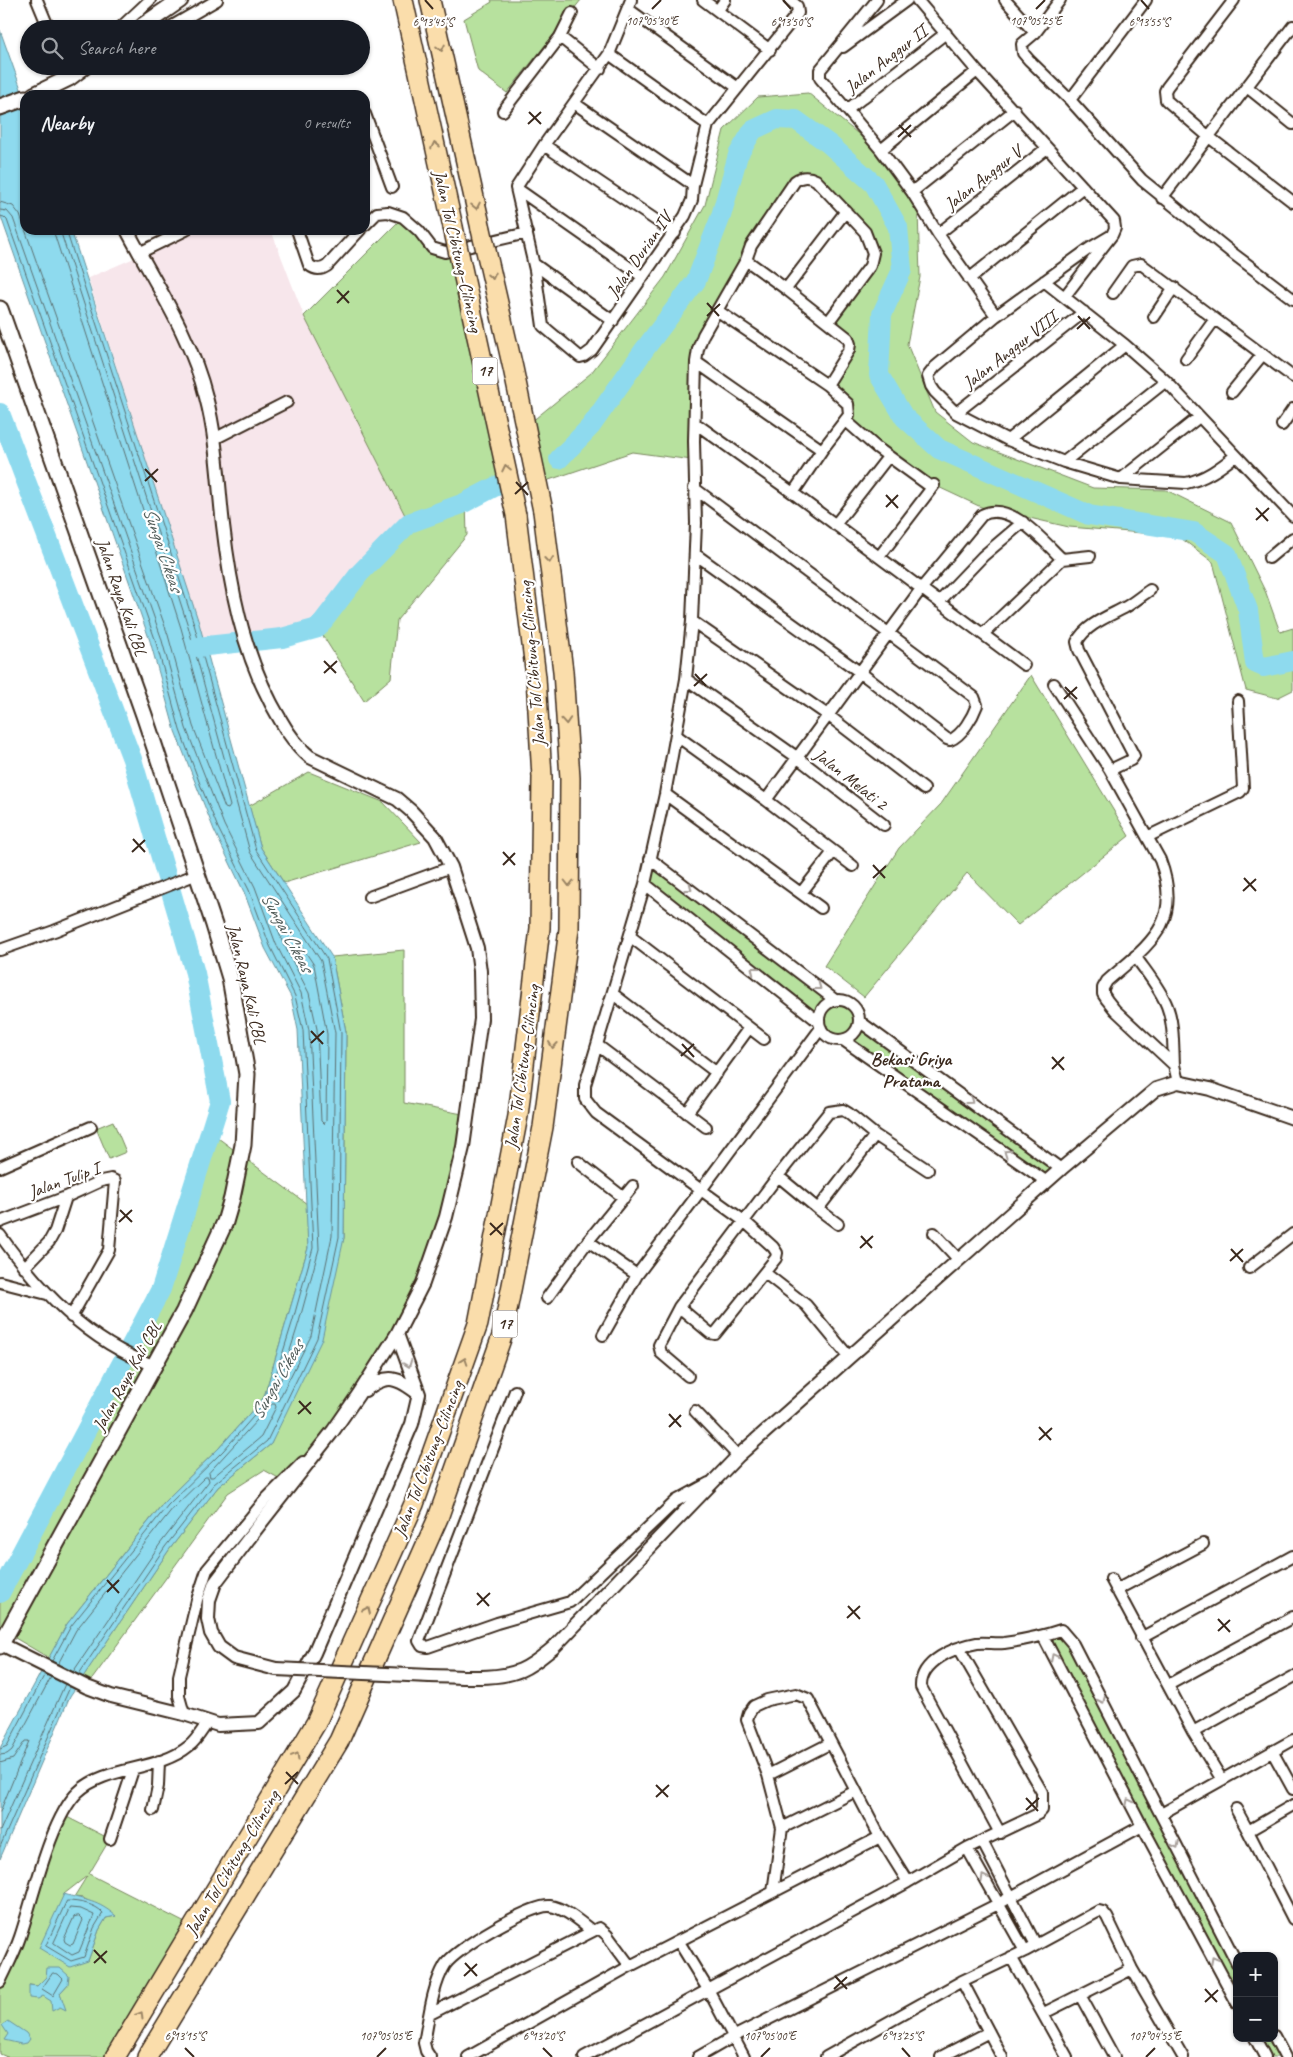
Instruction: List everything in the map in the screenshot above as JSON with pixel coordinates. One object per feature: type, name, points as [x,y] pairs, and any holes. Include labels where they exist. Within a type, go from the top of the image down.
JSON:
[{"type":"highway","name":"Jalan Tol Cibitung–Cilincing","points":[[115,2057],[316,1723],[414,1504],[478,1324],[518,1116],[540,928],[542,777],[536,677],[516,515],[402,0]]},
{"type":"highway","name":"Jalan Tol Cibitung–Cilincing","points":[[147,2057],[339,1741],[438,1518],[502,1336],[543,1126],[569,929],[570,778],[563,671],[543,511],[513,368],[480,229],[430,0]]},
{"type":"main road","points":[[151,20],[180,0]]},
{"type":"main road","points":[[44,90],[63,81]]},
{"type":"main road","points":[[0,107],[20,100]]},
{"type":"main road","name":"Jalan Raya Kali CBL","points":[[0,309],[90,562],[223,952],[236,1008],[247,1074],[245,1124],[232,1198],[225,1222],[184,1311],[1,1645]]},
{"type":"street","points":[[37,0],[45,20]]},
{"type":"street","points":[[129,20],[150,0]]},
{"type":"street","points":[[184,20],[218,0]]},
{"type":"street","points":[[703,0],[770,50]]},
{"type":"street","points":[[718,10],[724,0]]},
{"type":"street","points":[[877,0],[828,58],[820,70],[820,78],[881,150],[912,192],[938,234],[996,316]]},
{"type":"street","points":[[828,58],[907,0]]},
{"type":"street","points":[[918,0],[977,70],[1114,221],[1115,228],[1112,235],[1065,296]]},
{"type":"street","points":[[1005,0],[1036,34]]},
{"type":"street","points":[[1060,0],[1036,34],[1022,44],[1024,53],[1070,100],[1121,159],[1162,198],[1293,298]]},
{"type":"street","points":[[1070,100],[1146,0]]},
{"type":"street","points":[[1234,0],[1165,91],[1166,100],[1209,137],[1293,202]]},
{"type":"street","name":"Jalan Durian IV","points":[[516,188],[534,264],[543,326],[557,340],[580,357],[584,356],[592,350],[675,233],[692,200],[693,185],[708,124],[770,50],[798,13],[797,6],[792,2]]},
{"type":"street","points":[[643,277],[516,188],[544,145],[600,69],[609,54],[630,5],[738,88]]},
{"type":"street","points":[[503,111],[560,37],[572,13]]},
{"type":"street","points":[[1162,198],[1291,32]]},
{"type":"street","name":"Jalan Anggur II","points":[[847,110],[946,34]]},
{"type":"street","points":[[560,37],[600,69]]},
{"type":"street","points":[[609,54],[708,124]]},
{"type":"street","points":[[881,150],[977,70]]},
{"type":"street","points":[[1247,87],[1293,124]]},
{"type":"street","points":[[574,103],[693,185]]},
{"type":"street","points":[[912,192],[1014,110]]},
{"type":"street","points":[[370,128],[392,187]]},
{"type":"street","points":[[544,145],[675,233]]},
{"type":"street","name":"Jalan Anggur V","points":[[938,234],[1047,148]]},
{"type":"street","points":[[679,1307],[710,1334],[715,1334],[776,1258],[776,1250],[744,1221],[596,1113],[585,1099],[584,1092],[589,1067],[613,994],[645,884],[665,794],[686,679],[692,620],[696,523],[694,488],[696,362],[703,335],[746,260],[751,246],[795,181],[800,178],[816,180],[865,232],[870,243],[873,261],[828,321]]},
{"type":"street","points":[[970,279],[1083,187]]},
{"type":"street","points":[[786,289],[846,211]]},
{"type":"street","points":[[370,220],[377,213],[388,212],[403,217],[419,231],[432,248],[445,252],[527,233]]},
{"type":"street","points":[[130,235],[191,348],[206,398],[214,439],[223,524],[238,613],[259,680],[283,726],[300,749],[310,757],[397,799],[435,837],[451,867],[477,948],[480,971],[481,1019],[464,1147],[446,1217],[423,1283],[396,1334],[358,1395],[333,1431],[215,1583],[209,1600],[208,1619],[211,1633],[219,1647],[234,1658],[276,1669],[430,1676],[503,1676],[521,1670],[537,1661],[553,1648],[738,1456],[1046,1182],[1156,1089],[1178,1082],[1210,1088],[1293,1118]]},
{"type":"street","points":[[139,253],[176,235]]},
{"type":"street","points":[[299,235],[309,265],[312,268],[321,269],[327,266],[353,235]]},
{"type":"street","points":[[1112,235],[1090,248],[996,316],[930,372],[928,376],[931,386],[956,414],[1008,440],[1064,462],[1121,479],[1195,482],[1235,456]]},
{"type":"street","points":[[746,260],[846,336],[850,344],[849,350],[827,385]]},
{"type":"street","points":[[534,264],[613,321]]},
{"type":"street","points":[[1113,293],[1132,266],[1136,264],[1143,265],[1293,377]]},
{"type":"street","points":[[1044,281],[1125,345],[1166,381],[1293,516]]},
{"type":"street","points":[[1154,317],[1174,287]]},
{"type":"street","points":[[718,311],[827,385],[848,404],[850,412],[793,493]]},
{"type":"street","name":"Jalan Anggur VIII","points":[[956,414],[1084,312]]},
{"type":"street","points":[[1186,359],[1215,319]]},
{"type":"street","points":[[1008,440],[1125,345]]},
{"type":"street","points":[[1232,392],[1263,354]]},
{"type":"street","points":[[696,362],[822,450]]},
{"type":"street","points":[[1064,462],[1166,381]]},
{"type":"street","points":[[214,439],[287,402]]},
{"type":"street","points":[[1282,425],[1293,409]]},
{"type":"street","points":[[1121,479],[1199,417]]},
{"type":"street","points":[[845,420],[888,457],[932,486],[879,556]]},
{"type":"street","points":[[695,422],[879,556],[1024,665]]},
{"type":"street","points":[[835,525],[888,457]]},
{"type":"street","points":[[694,488],[976,698],[977,706],[971,717],[955,738],[946,739],[861,673],[695,554]]},
{"type":"street","points":[[766,800],[921,589],[982,515],[995,512],[1023,522],[1062,559]]},
{"type":"street","points":[[939,602],[983,556],[1023,522]]},
{"type":"street","points":[[1269,558],[1293,538]]},
{"type":"street","points":[[983,634],[1062,559],[1090,556]]},
{"type":"street","points":[[1110,770],[1129,761],[1134,756],[1079,650],[1077,642],[1097,622],[1136,601],[1150,590]]},
{"type":"street","points":[[692,620],[829,716],[924,789]]},
{"type":"street","name":"Jalan Melati 2","points":[[686,679],[798,758],[884,825]]},
{"type":"street","points":[[1054,684],[1110,770],[1165,873],[1167,884],[1166,914],[1160,931],[1107,981],[1104,985],[1104,994],[1115,1010],[1174,1065]]},
{"type":"street","points":[[1147,837],[1240,792],[1243,788],[1245,784],[1238,700]]},
{"type":"street","points":[[676,736],[766,800],[852,866]]},
{"type":"street","points":[[665,794],[821,908]]},
{"type":"street","points":[[801,893],[833,852]]},
{"type":"street","points":[[650,858],[835,1000]]},
{"type":"street","points":[[369,896],[451,867]]},
{"type":"street","points":[[0,950],[54,931],[197,874]]},
{"type":"street","points":[[645,884],[820,1025],[830,1038],[842,1040],[1046,1182]]},
{"type":"street","points":[[630,937],[764,1039]]},
{"type":"street","points":[[1135,956],[1159,991],[1168,1008],[1174,1065],[1178,1082]]},
{"type":"street","points":[[613,994],[717,1073]]},
{"type":"street","points":[[603,1335],[637,1275],[702,1190],[820,1025],[821,1012],[826,1004],[835,1000],[850,1003],[857,1011],[860,1021],[1061,1169]]},
{"type":"street","points":[[842,1040],[854,1033],[860,1021]]},
{"type":"street","points":[[687,1113],[749,1028]]},
{"type":"street","points":[[597,1045],[706,1127]]},
{"type":"street","points":[[688,1376],[661,1352],[658,1347],[679,1307],[829,1112],[843,1110],[875,1135],[928,1170]]},
{"type":"street","points":[[0,1166],[91,1127]]},
{"type":"street","points":[[818,1209],[875,1135]]},
{"type":"street","points":[[578,1162],[624,1198]]},
{"type":"street","points":[[778,1176],[838,1224]]},
{"type":"street","name":"Jalan Tulip I","points":[[0,1222],[66,1197],[101,1181],[111,1179],[115,1181],[109,1250],[71,1318]]},
{"type":"street","points":[[547,1298],[588,1241],[633,1186]]},
{"type":"street","points":[[24,1268],[49,1242],[55,1231],[66,1197]]},
{"type":"street","points":[[934,1233],[959,1260]]},
{"type":"street","points":[[1249,1268],[1293,1234]]},
{"type":"street","points":[[0,1235],[24,1268],[71,1318],[135,1359],[153,1365]]},
{"type":"street","points":[[588,1241],[637,1275]]},
{"type":"street","points":[[764,1274],[806,1305],[849,1357]]},
{"type":"street","points":[[0,1282],[48,1294]]},
{"type":"street","points":[[1,1645],[111,1696],[184,1714],[218,1725],[259,1723],[294,1691],[314,1653],[412,1424],[419,1394],[396,1334]]},
{"type":"street","points":[[358,1395],[376,1382],[387,1378],[403,1382],[419,1394]]},
{"type":"street","points":[[515,1390],[419,1641],[422,1646],[428,1647],[497,1622],[570,1602],[676,1501],[714,1481]]},
{"type":"street","points":[[695,1411],[738,1456]]},
{"type":"street","points":[[184,1714],[179,1696],[179,1676],[195,1608],[207,1570],[266,1498],[333,1431]]},
{"type":"street","points":[[1116,1590],[1203,1544]]},
{"type":"street","points":[[1141,1638],[1293,1556]]},
{"type":"street","points":[[1111,1579],[1141,1638],[1222,1780]]},
{"type":"street","points":[[1168,1685],[1293,1617]]},
{"type":"street","points":[[1000,1833],[922,1687],[921,1678],[928,1668],[946,1653],[959,1648],[979,1643],[1001,1643],[1043,1636],[1061,1630],[1073,1644],[1233,1955]]},
{"type":"street","points":[[1043,1636],[1234,1997]]},
{"type":"street","points":[[584,2057],[709,1991],[967,1848],[1038,1814],[1043,1806],[1042,1792],[959,1648]]},
{"type":"street","points":[[1193,1732],[1293,1677]]},
{"type":"street","points":[[773,1892],[782,1828],[768,1775],[748,1720],[748,1713],[754,1706],[767,1700],[796,1694],[808,1699],[880,1837],[908,1882]]},
{"type":"street","points":[[0,1982],[20,1939],[43,1863],[58,1824],[78,1792],[98,1777],[133,1770],[159,1761],[190,1746],[208,1722]]},
{"type":"street","points":[[1161,1814],[1293,1740]]},
{"type":"street","points":[[768,1775],[831,1743]]},
{"type":"street","points":[[1272,1751],[1293,1789]]},
{"type":"street","points":[[153,1810],[158,1786],[159,1761]]},
{"type":"street","points":[[110,1839],[133,1770]]},
{"type":"street","points":[[782,1828],[856,1791]]},
{"type":"street","points":[[1248,1831],[1293,1805]]},
{"type":"street","points":[[1236,1809],[1293,1919]]},
{"type":"street","points":[[698,2057],[998,1904],[1142,1826]]},
{"type":"street","points":[[468,2057],[630,1966],[880,1837]]},
{"type":"street","points":[[982,1841],[1036,1945]]},
{"type":"street","points":[[967,1848],[1025,1951]]},
{"type":"street","points":[[430,2057],[424,2043],[435,1990],[448,1960],[471,1943],[536,1908],[551,1906],[559,1909],[592,1931]]},
{"type":"street","points":[[826,2057],[962,1981],[1025,1951],[1096,1912],[1103,1912],[1132,1968],[1183,2057]]},
{"type":"street","points":[[430,2014],[598,1928],[603,1930],[630,1966]]},
{"type":"street","points":[[679,1942],[709,1991],[732,2038],[744,2057]]},
{"type":"street","points":[[1010,1957],[1067,2057]]},
{"type":"street","points":[[1044,2014],[1132,1968]]},
{"type":"street","points":[[962,1981],[1002,2057]]},
{"type":"street","points":[[1080,1995],[1114,2057]]},
{"type":"street","points":[[941,2057],[989,2032]]},
{"type":"street","points":[[1257,2042],[1266,2057]]},
{"type":"street","points":[[1277,2042],[1285,2057]]},
{"type":"shaded area","points":[[187,235],[273,235],[304,316],[409,523],[360,573],[318,628],[279,639],[205,646],[88,278]]},
{"type":"green space","points":[[491,0],[581,0],[507,93],[478,71],[464,19],[492,2]]},
{"type":"green space","points":[[808,93],[878,150],[918,210],[920,277],[907,344],[935,412],[973,442],[1093,488],[1166,490],[1231,522],[1266,593],[1280,632],[1293,628],[1293,690],[1277,698],[1246,690],[1213,562],[1178,536],[1069,527],[981,507],[934,485],[845,420],[850,412],[827,385],[850,347],[829,321],[873,261],[870,243],[816,180],[795,181],[703,335],[692,460],[632,452],[537,484],[525,427],[591,373],[665,277],[705,205],[724,130],[758,97]]},
{"type":"green space","points":[[403,217],[432,248],[458,250],[508,480],[466,502],[467,535],[397,620],[391,678],[364,701],[318,628],[360,573],[409,523],[304,316]]},
{"type":"green space","points":[[1031,675],[1129,836],[1018,925],[967,873],[864,997],[824,966],[899,848],[941,804]]},
{"type":"green space","points":[[309,772],[383,802],[421,842],[284,883],[261,848],[249,806]]},
{"type":"green space","points":[[650,859],[835,1000],[845,1001],[852,1005],[860,1021],[1061,1169],[1047,1182],[843,1040],[830,1037],[645,884]]},
{"type":"green space","points":[[404,950],[404,1103],[468,1115],[455,1181],[398,1331],[333,1431],[284,1481],[264,1470],[228,1493],[90,1682],[82,1678],[169,1550],[218,1487],[271,1444],[344,1238],[346,1032],[332,957]]},
{"type":"green space","points":[[113,1121],[126,1152],[109,1159],[96,1128]]},
{"type":"green space","points":[[214,1135],[307,1204],[308,1248],[264,1397],[219,1448],[164,1502],[67,1624],[49,1658],[15,1638],[0,1632],[0,1593],[152,1308],[191,1225]]},
{"type":"green space","points":[[1061,1630],[1233,1955],[1233,1995],[1043,1636]]},
{"type":"green space","points":[[63,1815],[110,1839],[89,1874],[193,1927],[115,2057],[7,2057],[0,2054],[0,1987],[15,1954]],"holes":[[[87,1876],[74,1897],[83,1898],[116,1916],[106,1918],[99,1930],[88,1961],[64,1894]],[[46,1977],[68,1984],[60,1993],[65,2009],[29,1985],[37,1986]]]},
{"type":"green space","points":[[1257,2042],[1276,2042],[1285,2057],[1265,2057]]},
{"type":"water","name":"Sungai Cikeas","points":[[0,30],[21,90],[20,235],[73,235],[199,623],[261,848],[332,957],[346,1032],[344,1238],[322,1339],[271,1444],[218,1487],[169,1550],[70,1696],[0,1859],[0,1748],[67,1624],[165,1501],[219,1448],[264,1397],[308,1248],[298,1030],[291,997],[265,948],[244,892],[214,830],[175,731],[150,641],[0,214]]},
{"type":"water","points":[[64,1894],[97,1904],[116,1916],[106,1918],[99,1930],[88,1961],[70,1967],[39,1948]]},
{"type":"water","points":[[47,1968],[60,1968],[69,1976],[68,1984],[60,1993],[66,2010],[60,2007],[52,2011],[51,2001],[43,1996],[38,1999],[29,1998],[29,1985],[37,1986],[46,1977]]},
{"type":"water","points":[[8,2021],[26,2033],[30,2039],[27,2043],[21,2044],[4,2040],[8,2034],[2,2025]]},
{"type":"waterway","points":[[559,459],[591,426],[644,350],[696,281],[721,216],[738,155],[753,130],[777,119],[796,120],[829,144],[874,184],[898,227],[902,270],[882,314],[879,375],[904,417],[939,449],[1089,515],[1194,532],[1227,554],[1248,610],[1255,663],[1264,667],[1293,661]]},
{"type":"waterway","points":[[0,413],[132,759],[195,973],[220,1101],[161,1289],[0,1593]]},
{"type":"waterway","points":[[197,647],[282,638],[318,628],[360,573],[409,523],[462,504],[508,480]]},
{"type":"district","name":"Bekasi Griya Pratama","points":[[911,1070]]}]
